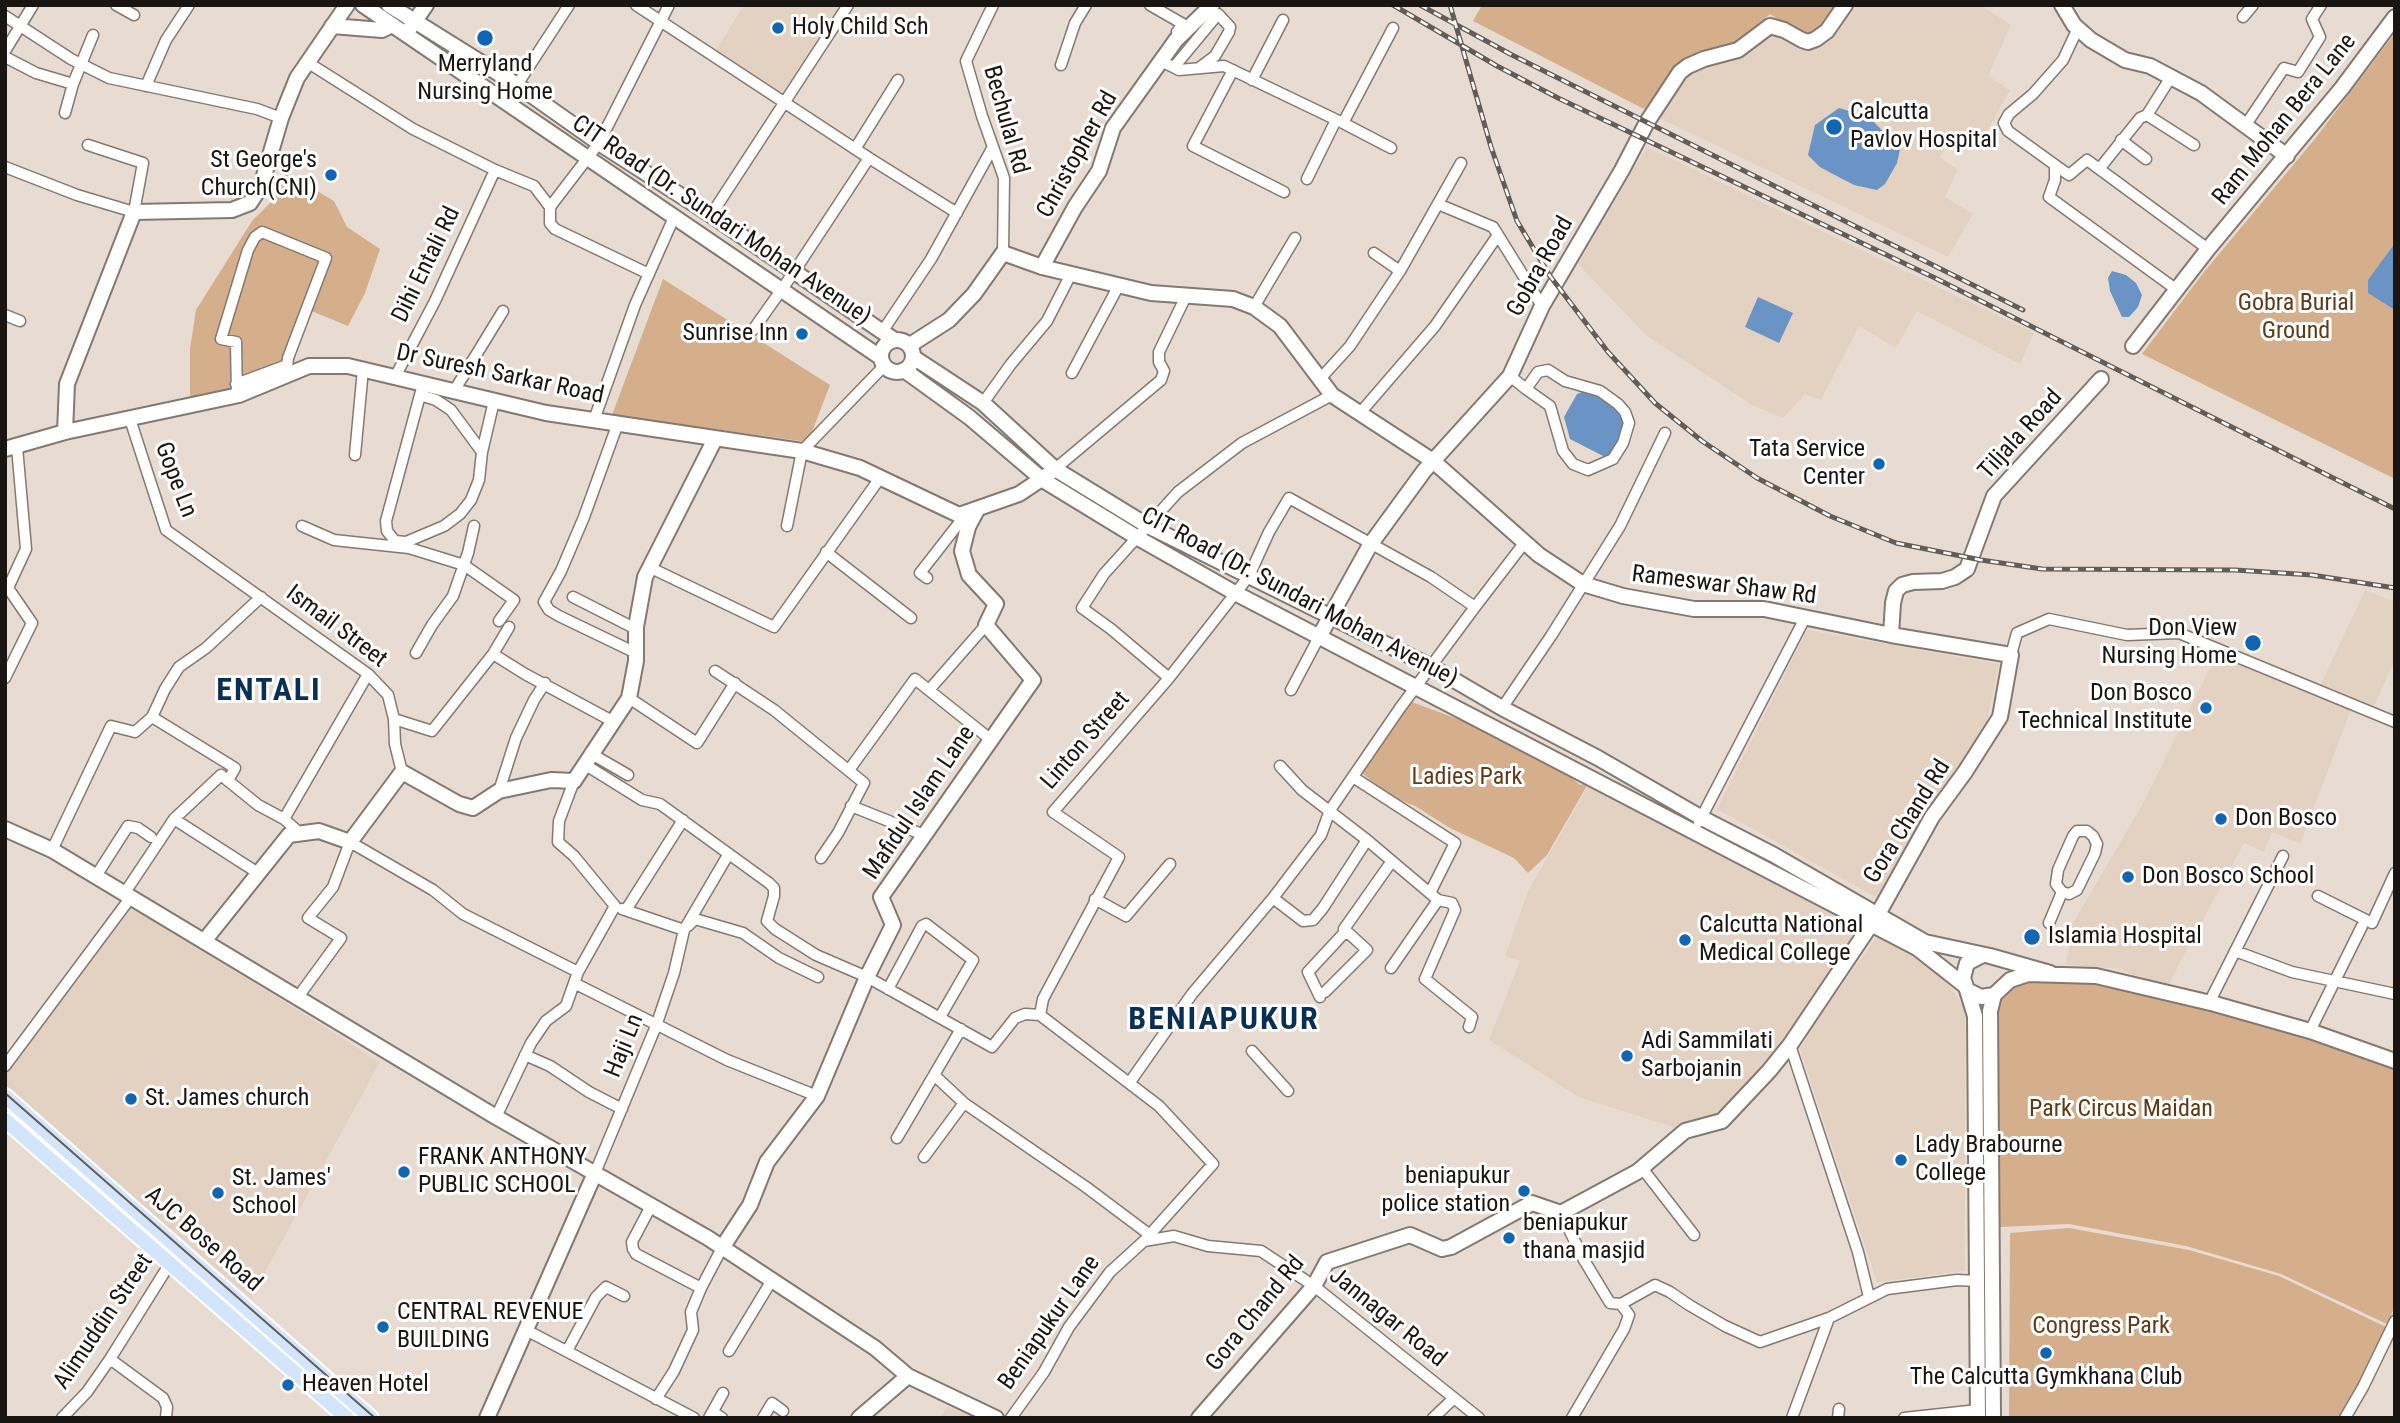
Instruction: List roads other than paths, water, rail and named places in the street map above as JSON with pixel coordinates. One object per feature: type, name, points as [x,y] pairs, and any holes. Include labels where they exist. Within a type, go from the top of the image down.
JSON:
[{"type":"main road","name":"AJC Bose Road","points":[[5,1096],[372,1418]]},
{"type":"main road","points":[[5,1120],[347,1418]]},
{"type":"street","points":[[5,51],[33,5]]},
{"type":"street","points":[[116,5],[134,15]]},
{"type":"street","points":[[146,86],[166,40],[189,5]]},
{"type":"street","points":[[5,167],[77,195],[134,212],[232,210],[250,203],[261,186],[281,118],[297,78],[347,5]]},
{"type":"street","name":"CIT Road (Dr. Sundari Mohan Avenue)","points":[[363,5],[587,159],[783,288],[882,361]]},
{"type":"street","name":"CIT Road (Dr. Sundari Mohan Avenue)","points":[[389,5],[517,85],[888,336]]},
{"type":"street","points":[[406,35],[426,5]]},
{"type":"street","points":[[517,85],[569,5]]},
{"type":"street","points":[[636,5],[957,213]]},
{"type":"street","points":[[550,207],[599,143],[669,5]]},
{"type":"street","points":[[711,215],[848,5]]},
{"type":"street","name":"Bechulal Rd","points":[[993,5],[966,61],[1004,178],[1003,253]]},
{"type":"street","points":[[1061,65],[1075,23],[1086,5]]},
{"type":"street","points":[[1150,5],[1183,25],[1168,45],[1167,64]]},
{"type":"street","name":"Christopher Rd","points":[[1042,267],[1075,207],[1099,171],[1113,128],[1167,64],[1176,40],[1212,5]]},
{"type":"street","name":"Gobra Road","points":[[1319,637],[1370,545],[1433,461],[1510,376],[1542,306],[1647,122],[1681,72],[1688,65],[1738,50],[1770,26],[1808,42],[1816,39],[1827,30],[1845,5]]},
{"type":"street","points":[[2244,17],[2253,5]]},
{"type":"street","points":[[2245,126],[2284,68],[2298,72],[2320,37],[2312,19],[2322,5]]},
{"type":"street","points":[[2066,6],[2078,28],[2091,40],[2125,60],[2150,66],[2201,93],[2287,156]]},
{"type":"street","points":[[1167,64],[1218,14],[1230,27],[1229,32],[1214,55],[1198,68]]},
{"type":"street","points":[[5,16],[109,78],[257,108],[281,118]]},
{"type":"street","name":"Ram Mohan Bera Lane","points":[[2133,346],[2208,249],[2342,88],[2395,17]]},
{"type":"street","points":[[1252,80],[1283,20]]},
{"type":"street","points":[[332,26],[382,30],[392,25]]},
{"type":"street","points":[[1307,179],[1393,28]]},
{"type":"street","points":[[2078,28],[2063,60],[2033,94],[2009,114],[2004,123],[2008,131],[2069,175],[2087,160],[2208,249]]},
{"type":"street","points":[[65,113],[73,84],[93,35]]},
{"type":"street","points":[[5,57],[36,72],[73,84]]},
{"type":"street","points":[[307,62],[413,129],[495,170],[534,186],[550,207],[550,223],[555,229],[649,274]]},
{"type":"street","points":[[1167,64],[1180,70],[1224,66],[1391,148]]},
{"type":"street","points":[[1233,70],[1193,146],[1284,192]]},
{"type":"street","points":[[2100,168],[2140,118],[2147,115],[2171,77]]},
{"type":"street","points":[[855,149],[898,80]]},
{"type":"street","points":[[2147,115],[2194,145]]},
{"type":"street","points":[[2121,141],[2146,159]]},
{"type":"street","points":[[65,432],[67,384],[134,212],[143,163],[88,145]]},
{"type":"street","points":[[786,526],[802,451],[882,361],[883,346],[888,336],[993,148]]},
{"type":"street","points":[[753,330],[869,158]]},
{"type":"street","points":[[1320,379],[1350,346],[1400,271],[1461,163]]},
{"type":"street","points":[[2055,164],[2055,180],[2049,197],[2177,290]]},
{"type":"street","name":"Dihi Entali Rd","points":[[395,377],[441,289],[495,170]]},
{"type":"street","points":[[1438,204],[1492,226],[1542,306]]},
{"type":"street","points":[[594,420],[635,305],[675,215]]},
{"type":"street","points":[[237,390],[236,342],[221,339],[248,250],[255,237],[262,232],[326,257],[286,371]]},
{"type":"street","points":[[1360,413],[1435,326],[1498,234]]},
{"type":"street","points":[[1254,307],[1296,238]]},
{"type":"street","points":[[911,351],[949,320],[974,294],[1003,253],[1042,267],[1152,293],[1233,299],[1254,307],[1280,326],[1332,395],[1242,443],[1178,492],[1104,574],[1082,608],[1169,678]]},
{"type":"street","points":[[1374,253],[1400,271]]},
{"type":"street","points":[[983,402],[1047,321],[1071,274]]},
{"type":"street","points":[[1072,373],[1119,285]]},
{"type":"street","points":[[958,515],[1019,494],[1043,480],[1161,380],[1164,370],[1159,362],[1160,352],[1186,296]]},
{"type":"street","points":[[454,391],[503,311]]},
{"type":"street","points":[[5,316],[20,321]]},
{"type":"street","points":[[882,361],[893,372],[904,370],[912,362],[911,351],[899,339],[888,336]]},
{"type":"street","name":"CIT Road (Dr. Sundari Mohan Avenue)","points":[[911,351],[983,402],[1055,469],[1148,526],[1430,666],[1702,818],[1774,855],[1917,948],[1966,987]]},
{"type":"street","name":"Dr Suresh Sarkar Road","points":[[11,448],[237,390],[286,371],[309,366],[348,366],[395,377],[422,390],[454,391],[546,413],[802,451],[859,468],[958,515]]},
{"type":"street","points":[[355,455],[363,369]]},
{"type":"street","name":"CIT Road (Dr. Sundari Mohan Avenue)","points":[[904,370],[969,417],[1043,480],[1235,593],[1694,832],[1874,919],[1925,942],[2050,973]]},
{"type":"street","points":[[1510,376],[1526,389],[1550,407],[1563,451],[1573,464],[1588,470],[1613,459],[1623,443],[1629,423],[1618,404],[1600,391],[1565,381],[1548,370],[1538,372],[1526,389]]},
{"type":"street","name":"Tiljala Road","points":[[1891,635],[1892,603],[1896,591],[1902,585],[1913,582],[1942,582],[1955,578],[1967,569],[1994,496],[2101,379]]},
{"type":"street","points":[[482,452],[451,410],[422,390],[386,521],[387,531],[395,541],[406,542],[444,526],[460,514],[471,500],[479,480],[482,452],[494,401]]},
{"type":"street","name":"Rameswar Shaw Rd","points":[[1332,395],[1433,461],[1539,555],[1583,584],[1623,596],[1694,609],[1764,609],[1891,635],[2011,655]]},
{"type":"street","name":"Gope Ln","points":[[130,419],[166,530],[261,597]]},
{"type":"street","points":[[618,423],[584,517],[561,571],[544,602],[549,610],[559,616],[636,653]]},
{"type":"street","points":[[1502,708],[1620,526],[1665,433]]},
{"type":"street","points":[[715,439],[645,577],[628,698],[574,780],[559,821],[558,842],[574,856],[615,906],[684,930],[695,919],[743,933],[779,958],[818,977]]},
{"type":"street","points":[[6,673],[32,622],[8,588],[26,549],[11,448]]},
{"type":"street","points":[[651,568],[774,627],[880,478]]},
{"type":"street","name":"CIT Road (Dr. Sundari Mohan Avenue)","points":[[1248,576],[1289,498],[1370,545],[1432,576],[1475,607],[1430,666]]},
{"type":"street","points":[[929,690],[986,625],[996,604],[969,575],[962,551],[968,527],[977,510]]},
{"type":"street","points":[[927,578],[920,573],[963,518],[958,515]]},
{"type":"street","points":[[302,526],[334,541],[409,548],[464,565],[514,600],[499,621]]},
{"type":"street","points":[[416,653],[453,597],[474,526]]},
{"type":"street","points":[[1475,607],[1525,542]]},
{"type":"street","points":[[827,552],[911,618]]},
{"type":"street","name":"Linton Street","points":[[1040,1015],[1043,999],[1119,857],[1053,812],[1169,678],[1248,576]]},
{"type":"street","points":[[52,850],[111,726],[135,732],[152,717],[179,667],[206,648],[261,597]]},
{"type":"street","name":"Ismail Street","points":[[261,597],[368,674],[388,695],[402,772]]},
{"type":"street","points":[[573,597],[636,629]]},
{"type":"street","points":[[1694,832],[1805,618]]},
{"type":"street","points":[[2011,655],[2017,633],[2049,619],[2127,635],[2179,633],[2395,722]]},
{"type":"street","name":"Mafidul Islam Lane","points":[[722,1248],[750,1205],[767,1162],[817,1096],[867,977],[893,925],[881,897],[1033,680],[986,625]]},
{"type":"street","points":[[394,719],[432,730],[494,654],[509,627]]},
{"type":"street","points":[[1291,690],[1319,637]]},
{"type":"street","points":[[494,654],[525,674],[614,722]]},
{"type":"street","name":"Gora Chand Rd","points":[[1199,1418],[1314,1286],[1327,1262],[1410,1235],[1442,1250],[1532,1203],[1561,1213],[1642,1168],[1685,1131],[1722,1121],[1790,1045],[1874,919],[1932,817],[2000,717],[2011,655]]},
{"type":"street","points":[[587,759],[642,800],[660,804],[774,888],[767,921],[816,955],[867,977],[992,1047],[1015,1018],[1026,1014],[1040,1015],[1130,1082],[1192,994],[1273,898],[1321,835],[1329,810],[1430,666]]},
{"type":"street","points":[[715,671],[735,683],[864,783],[838,833],[821,858]]},
{"type":"street","points":[[284,819],[368,674]]},
{"type":"street","points":[[849,770],[915,679],[990,739]]},
{"type":"street","points":[[499,791],[516,738],[545,683]]},
{"type":"street","points":[[628,698],[697,743],[735,683]]},
{"type":"street","points":[[152,717],[234,768],[228,781]]},
{"type":"street","points":[[587,759],[628,775]]},
{"type":"street","points":[[1280,766],[1301,790],[1367,840],[1434,897],[1452,903],[1455,910],[1425,979],[1472,1017],[1469,1027]]},
{"type":"street","points":[[298,997],[341,939],[308,918],[334,887],[350,842],[402,772],[459,804],[473,808],[499,791],[551,780],[574,780]]},
{"type":"street","points":[[5,1066],[127,895],[174,819],[220,775],[258,805],[284,819],[301,834]]},
{"type":"street","points":[[1353,776],[1455,843],[1434,897],[1391,968]]},
{"type":"street","points":[[851,806],[924,835]]},
{"type":"street","points":[[174,819],[258,873]]},
{"type":"street","points":[[626,910],[683,820]]},
{"type":"street","points":[[96,876],[128,826],[138,828],[150,837]]},
{"type":"street","points":[[5,829],[52,850],[496,1117],[722,1248],[874,1348],[908,1376],[996,1418]]},
{"type":"street","points":[[205,940],[289,835],[319,831],[350,842],[433,890],[463,914],[578,972]]},
{"type":"street","points":[[2077,831],[2087,831],[2097,844],[2095,853],[2077,890],[2069,894],[2062,892],[2056,884],[2058,870],[2073,836],[2077,831]]},
{"type":"street","points":[[1273,898],[1303,921],[1313,919],[1367,840]]},
{"type":"street","name":"Haji Ln","points":[[594,1173],[656,1026],[674,973],[684,930],[728,855]]},
{"type":"street","points":[[2208,1003],[2283,856]]},
{"type":"street","points":[[1346,931],[1367,950],[1323,995],[1308,972],[1346,931],[1344,929],[1392,861]]},
{"type":"street","points":[[1095,899],[1126,916],[1170,864]]},
{"type":"street","points":[[2318,896],[2372,923],[2395,873]]},
{"type":"street","points":[[2049,923],[2062,892]]},
{"type":"street","points":[[496,1117],[525,1055],[546,1021],[566,1006],[578,972],[615,906]]},
{"type":"street","points":[[888,989],[926,923],[973,960],[940,1017]]},
{"type":"street","points":[[2310,1031],[2362,926]]},
{"type":"street","points":[[2235,951],[2292,972],[2395,994]]},
{"type":"street","points":[[1904,1418],[1978,1414],[1975,1016],[1964,970],[1967,963],[1989,957],[2001,964],[2005,976],[1990,1010],[1993,1418]]},
{"type":"street","points":[[1966,987],[1981,998],[1997,992],[2017,976],[2050,973],[2096,976],[2310,1031],[2395,1062]]},
{"type":"street","points":[[575,983],[727,1060],[817,1096]]},
{"type":"street","points":[[897,1138],[961,1030]]},
{"type":"street","points":[[1790,1045],[1869,1297]]},
{"type":"street","points":[[1252,1051],[1289,1091]]},
{"type":"street","points":[[525,1055],[550,1066],[589,1092],[622,1109]]},
{"type":"street","points":[[934,1076],[964,1103],[1086,1187],[1147,1238]]},
{"type":"street","name":"Beniapukur Lane","points":[[1011,1418],[1044,1371],[1069,1327],[1110,1272],[1147,1238],[1213,1164],[1159,1107],[1130,1082]]},
{"type":"street","points":[[924,1157],[964,1103]]},
{"type":"street","points":[[1642,1168],[1694,1235]]},
{"type":"street","points":[[487,1418],[594,1173]]},
{"type":"street","points":[[651,1206],[632,1242],[636,1254],[701,1288]]},
{"type":"street","points":[[1561,1213],[1584,1260],[1610,1303],[1621,1304],[1655,1285],[1760,1342],[1829,1318],[1887,1289],[1956,1280],[1977,1281]]},
{"type":"street","name":"Jannagar Road","points":[[1147,1238],[1174,1236],[1208,1246],[1261,1251],[1314,1286],[1479,1418]]},
{"type":"street","points":[[656,1399],[674,1371],[693,1330],[691,1312],[722,1248]]},
{"type":"street","name":"Alimuddin Street","points":[[62,1418],[87,1392],[110,1359],[179,1249]]},
{"type":"street","points":[[729,1351],[772,1280]]},
{"type":"street","points":[[567,1351],[596,1297],[606,1287],[624,1296]]},
{"type":"street","points":[[1572,1418],[1624,1329],[1629,1315],[1621,1304]]},
{"type":"street","points":[[1792,1418],[1829,1318]]},
{"type":"street","points":[[2345,1418],[2392,1337],[2395,1321]]},
{"type":"street","points":[[526,1330],[694,1418]]},
{"type":"street","points":[[110,1359],[163,1398],[167,1407],[166,1418]]},
{"type":"street","points":[[859,1418],[908,1376]]},
{"type":"street","points":[[715,1416],[723,1393]]},
{"type":"street","points":[[1433,1418],[1453,1399]]},
{"type":"street","points":[[763,1418],[772,1403],[783,1411]]},
{"type":"water","points":[[1839,108],[1869,117],[1900,149],[1897,163],[1885,184],[1877,190],[1854,185],[1820,167],[1808,155],[1815,125]]},
{"type":"water","points":[[2395,243],[2395,310],[2368,293],[2368,280]]},
{"type":"water","points":[[2112,271],[2126,275],[2136,283],[2142,295],[2138,307],[2129,317],[2122,317],[2110,291],[2108,278]]},
{"type":"water","points":[[1758,297],[1793,313],[1779,343],[1745,327]]},
{"type":"water","points":[[1597,386],[1630,417],[1626,431],[1607,458],[1570,439],[1564,417],[1577,394]]},
{"type":"tram line","points":[[5,1093],[375,1418]]},
{"type":"railway","points":[[1393,5],[1558,98],[1935,278],[2395,509]]},
{"type":"railway","points":[[1420,5],[1512,55],[2023,310]]},
{"type":"railway","points":[[1450,5],[1491,147],[1517,221],[1550,276],[1608,352],[1655,403],[1702,441],[1757,478],[1830,516],[1896,543],[1981,560],[2042,569],[2235,570],[2312,575],[2395,588]]},
{"type":"place","name":"Holy Child Sch","points":[[778,28]]},
{"type":"place","name":"Merryland Nursing Home","points":[[485,38]]},
{"type":"place","name":"Calcutta Pavlov Hospital","points":[[1834,127]]},
{"type":"place","name":"St George's Church(CNI)","points":[[331,175]]},
{"type":"place","name":"Sunrise Inn","points":[[802,334]]},
{"type":"place","name":"Tata Service Center","points":[[1879,464]]},
{"type":"place","name":"Don View Nursing Home","points":[[2253,643]]},
{"type":"place","name":"Don Bosco Technical Institute","points":[[2206,708]]},
{"type":"place","name":"Don Bosco","points":[[2221,819]]},
{"type":"place","name":"Don Bosco School","points":[[2128,877]]},
{"type":"place","name":"Islamia Hospital","points":[[2032,937]]},
{"type":"place","name":"Calcutta National Medical College","points":[[1685,940]]},
{"type":"place","name":"Adi Sammilati Sarbojanin","points":[[1627,1056]]},
{"type":"place","name":"St. James church","points":[[131,1099]]},
{"type":"place","name":"Lady Brabourne College","points":[[1901,1160]]},
{"type":"place","name":"FRANK ANTHONY PUBLIC SCHOOL","points":[[404,1172]]},
{"type":"place","name":"beniapukur police station","points":[[1524,1191]]},
{"type":"place","name":"St. James' School","points":[[218,1193]]},
{"type":"place","name":"beniapukur thana masjid","points":[[1509,1238]]},
{"type":"place","name":"CENTRAL REVENUE BUILDING","points":[[383,1327]]},
{"type":"place","name":"The Calcutta Gymkhana Club","points":[[2046,1353]]},
{"type":"place","name":"Heaven Hotel","points":[[288,1385]]},
{"type":"district","name":"ENTALI","points":[[269,692]]},
{"type":"district","name":"BENIAPUKUR","points":[[1224,1021]]},
{"type":"park label","name":"Gobra Burial Ground","points":[[2296,318]]},
{"type":"park label","name":"Ladies Park","points":[[1467,778]]},
{"type":"park label","name":"Park Circus Maidan","points":[[2121,1110]]},
{"type":"park label","name":"Congress Park","points":[[2101,1327]]}]
